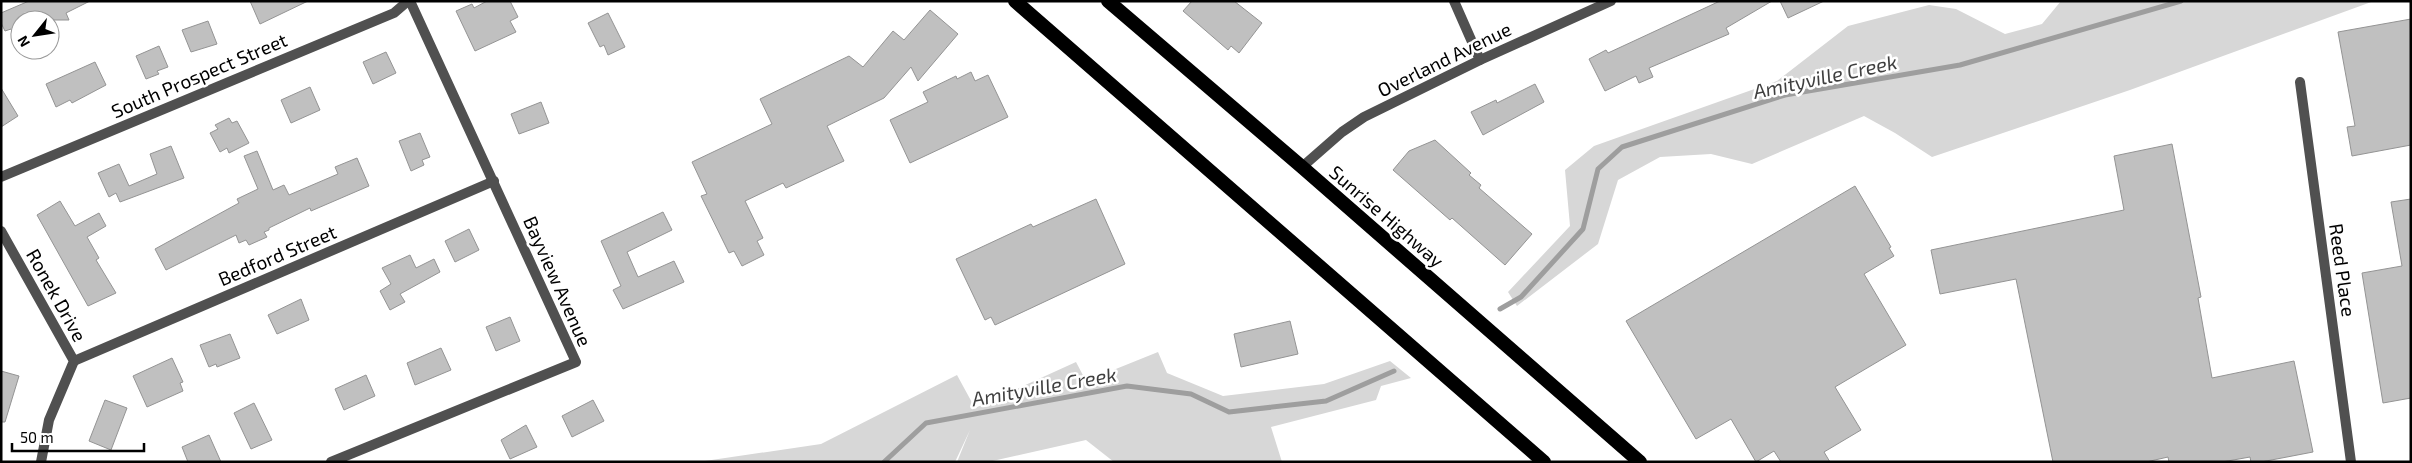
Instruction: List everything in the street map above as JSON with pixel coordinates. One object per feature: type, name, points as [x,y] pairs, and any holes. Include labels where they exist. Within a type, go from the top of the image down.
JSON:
[{"type":"highway","points":[[1015,1],[1544,462]]},
{"type":"highway","name":"Sunrise Highway","points":[[1108,1],[1302,167],[1640,462]]},
{"type":"street","name":"South Prospect Street","points":[[1,177],[394,13],[409,1]]},
{"type":"street","name":"Bayview Avenue","points":[[331,462],[576,362],[494,180],[409,1]]},
{"type":"street","points":[[1454,1],[1480,60]]},
{"type":"street","name":"Overland Avenue","points":[[1302,167],[1342,132],[1364,117],[1480,60],[1612,1]]},
{"type":"street","name":"Reed Place","points":[[2300,82],[2351,462]]},
{"type":"street","name":"Bedford Street","points":[[74,362],[494,180]]},
{"type":"street","name":"Ronek Drive","points":[[1,231],[74,362],[49,420],[41,462]]},
{"type":"shaded area","points":[[2061,1],[2374,1],[2130,90],[1932,157],[1864,116],[1752,164],[1711,154],[1660,157],[1618,180],[1598,244],[1517,306],[1508,292],[1570,226],[1565,170],[1594,146],[1777,81],[1848,26],[1929,5],[1956,9],[2005,34],[2042,24]]},
{"type":"shaded area","points":[[1158,352],[1167,373],[1223,396],[1324,384],[1390,361],[1411,378],[1381,386],[1376,400],[1271,427],[1282,462],[1114,462],[1086,440],[988,462],[957,462],[970,430],[955,462],[698,462],[821,444],[957,375],[975,408],[1076,362],[1086,381]]},
{"type":"building","points":[[29,1],[90,1],[66,13],[69,20],[60,20],[60,10],[10,10],[10,29],[5,31],[1,23],[1,13]]},
{"type":"building","points":[[250,1],[308,1],[260,24]]},
{"type":"building","points":[[487,1],[510,1],[518,17],[510,21],[516,32],[475,51],[456,11],[472,4],[474,8]]},
{"type":"building","points":[[1192,1],[1234,1],[1262,23],[1239,53],[1231,46],[1228,50],[1183,11]]},
{"type":"building","points":[[1720,1],[1772,1],[1726,28],[1729,34],[1649,68],[1653,77],[1639,83],[1636,76],[1605,91],[1589,59],[1606,50],[1608,53]]},
{"type":"building","points":[[1780,1],[1824,1],[1788,18]]},
{"type":"building","points":[[930,10],[958,34],[918,81],[911,67],[884,98],[827,126],[844,161],[786,188],[783,183],[745,201],[763,238],[757,241],[764,255],[742,266],[734,251],[729,253],[701,196],[707,194],[692,162],[772,124],[760,99],[849,56],[863,67],[893,31],[904,40]]},
{"type":"building","points":[[608,13],[625,47],[608,55],[604,45],[600,47],[588,23]]},
{"type":"building","points":[[2411,19],[2411,145],[2352,156],[2347,127],[2355,126],[2338,32]]},
{"type":"building","points":[[208,21],[217,44],[191,52],[182,30]]},
{"type":"building","points":[[159,46],[168,67],[157,71],[159,74],[146,79],[136,56]]},
{"type":"building","points":[[386,52],[396,73],[373,84],[363,62]]},
{"type":"building","points":[[95,62],[106,85],[72,103],[70,100],[56,107],[46,84]]},
{"type":"building","points":[[971,72],[975,81],[988,75],[1008,117],[910,163],[890,120],[928,102],[923,92],[956,76],[957,79]]},
{"type":"building","points":[[1535,84],[1544,102],[1483,135],[1471,112],[1496,100],[1497,103]]},
{"type":"building","points":[[310,87],[320,110],[291,123],[281,100]]},
{"type":"building","points":[[1,88],[18,116],[1,127]]},
{"type":"building","points":[[541,102],[549,123],[519,134],[511,114]]},
{"type":"building","points":[[229,118],[232,123],[237,121],[249,143],[229,153],[227,148],[220,152],[210,133],[218,129],[215,125]]},
{"type":"building","points":[[420,133],[430,157],[422,160],[424,165],[411,171],[399,141]]},
{"type":"building","points":[[1435,140],[1471,173],[1469,175],[1481,185],[1479,188],[1532,234],[1505,265],[1452,218],[1450,220],[1393,170],[1409,151]]},
{"type":"building","points":[[2172,144],[2201,297],[2198,298],[2212,378],[2294,361],[2313,452],[2261,462],[2251,462],[2250,457],[2222,462],[2169,462],[2168,457],[2146,462],[2053,462],[2016,279],[1940,294],[1931,250],[2124,210],[2114,156]]},
{"type":"building","points":[[171,146],[184,178],[120,202],[116,193],[109,197],[98,173],[119,164],[129,186],[157,174],[150,154]]},
{"type":"building","points":[[257,151],[273,190],[284,185],[289,195],[338,174],[335,167],[357,158],[369,186],[311,211],[310,208],[269,228],[269,230],[264,232],[267,237],[249,245],[246,240],[239,243],[236,235],[166,270],[155,249],[239,203],[237,199],[258,189],[244,156]]},
{"type":"building","points":[[1855,186],[1891,247],[1889,248],[1894,256],[1864,274],[1906,345],[1835,387],[1861,430],[1824,452],[1830,462],[1781,462],[1774,451],[1756,462],[1731,419],[1696,439],[1626,321]]},
{"type":"building","points":[[1096,199],[1125,264],[995,325],[991,317],[985,320],[956,259],[1031,224],[1033,227]]},
{"type":"building","points":[[2411,199],[2411,398],[2383,403],[2362,273],[2402,266],[2391,202]]},
{"type":"building","points":[[60,201],[75,226],[99,213],[106,226],[87,237],[99,258],[96,260],[116,293],[88,306],[37,215]]},
{"type":"building","points":[[663,212],[672,230],[627,252],[638,277],[674,261],[684,282],[623,309],[613,290],[621,286],[601,241]]},
{"type":"building","points":[[469,229],[479,250],[455,262],[445,241]]},
{"type":"building","points":[[410,255],[416,268],[434,259],[440,272],[400,294],[405,302],[390,310],[380,291],[391,284],[382,268]]},
{"type":"building","points":[[301,299],[309,320],[277,334],[268,315]]},
{"type":"building","points":[[510,317],[520,341],[496,351],[486,327]]},
{"type":"building","points":[[1290,321],[1298,354],[1241,367],[1234,334]]},
{"type":"building","points":[[230,334],[240,358],[217,367],[216,364],[209,367],[200,345]]},
{"type":"building","points":[[441,348],[451,370],[415,385],[407,363]]},
{"type":"building","points":[[172,358],[183,382],[180,383],[183,391],[147,407],[133,376]]},
{"type":"building","points":[[1,371],[19,376],[5,422],[1,422]]},
{"type":"building","points":[[366,375],[375,396],[344,410],[335,389]]},
{"type":"building","points":[[105,400],[127,408],[111,450],[89,441]]},
{"type":"building","points":[[593,400],[604,421],[572,437],[562,416]]},
{"type":"building","points":[[254,403],[272,440],[251,449],[234,413]]},
{"type":"building","points":[[526,425],[537,447],[510,459],[501,440]]},
{"type":"building","points":[[209,435],[221,462],[188,462],[182,447]]},
{"type":"waterway","name":"Amityville Creek","points":[[1500,309],[1521,297],[1583,229],[1598,169],[1622,147],[1785,95],[1960,65],[2181,1]]},
{"type":"waterway","name":"Amityville Creek","points":[[884,462],[926,423],[1127,386],[1191,394],[1229,412],[1326,401],[1394,371]]}]
